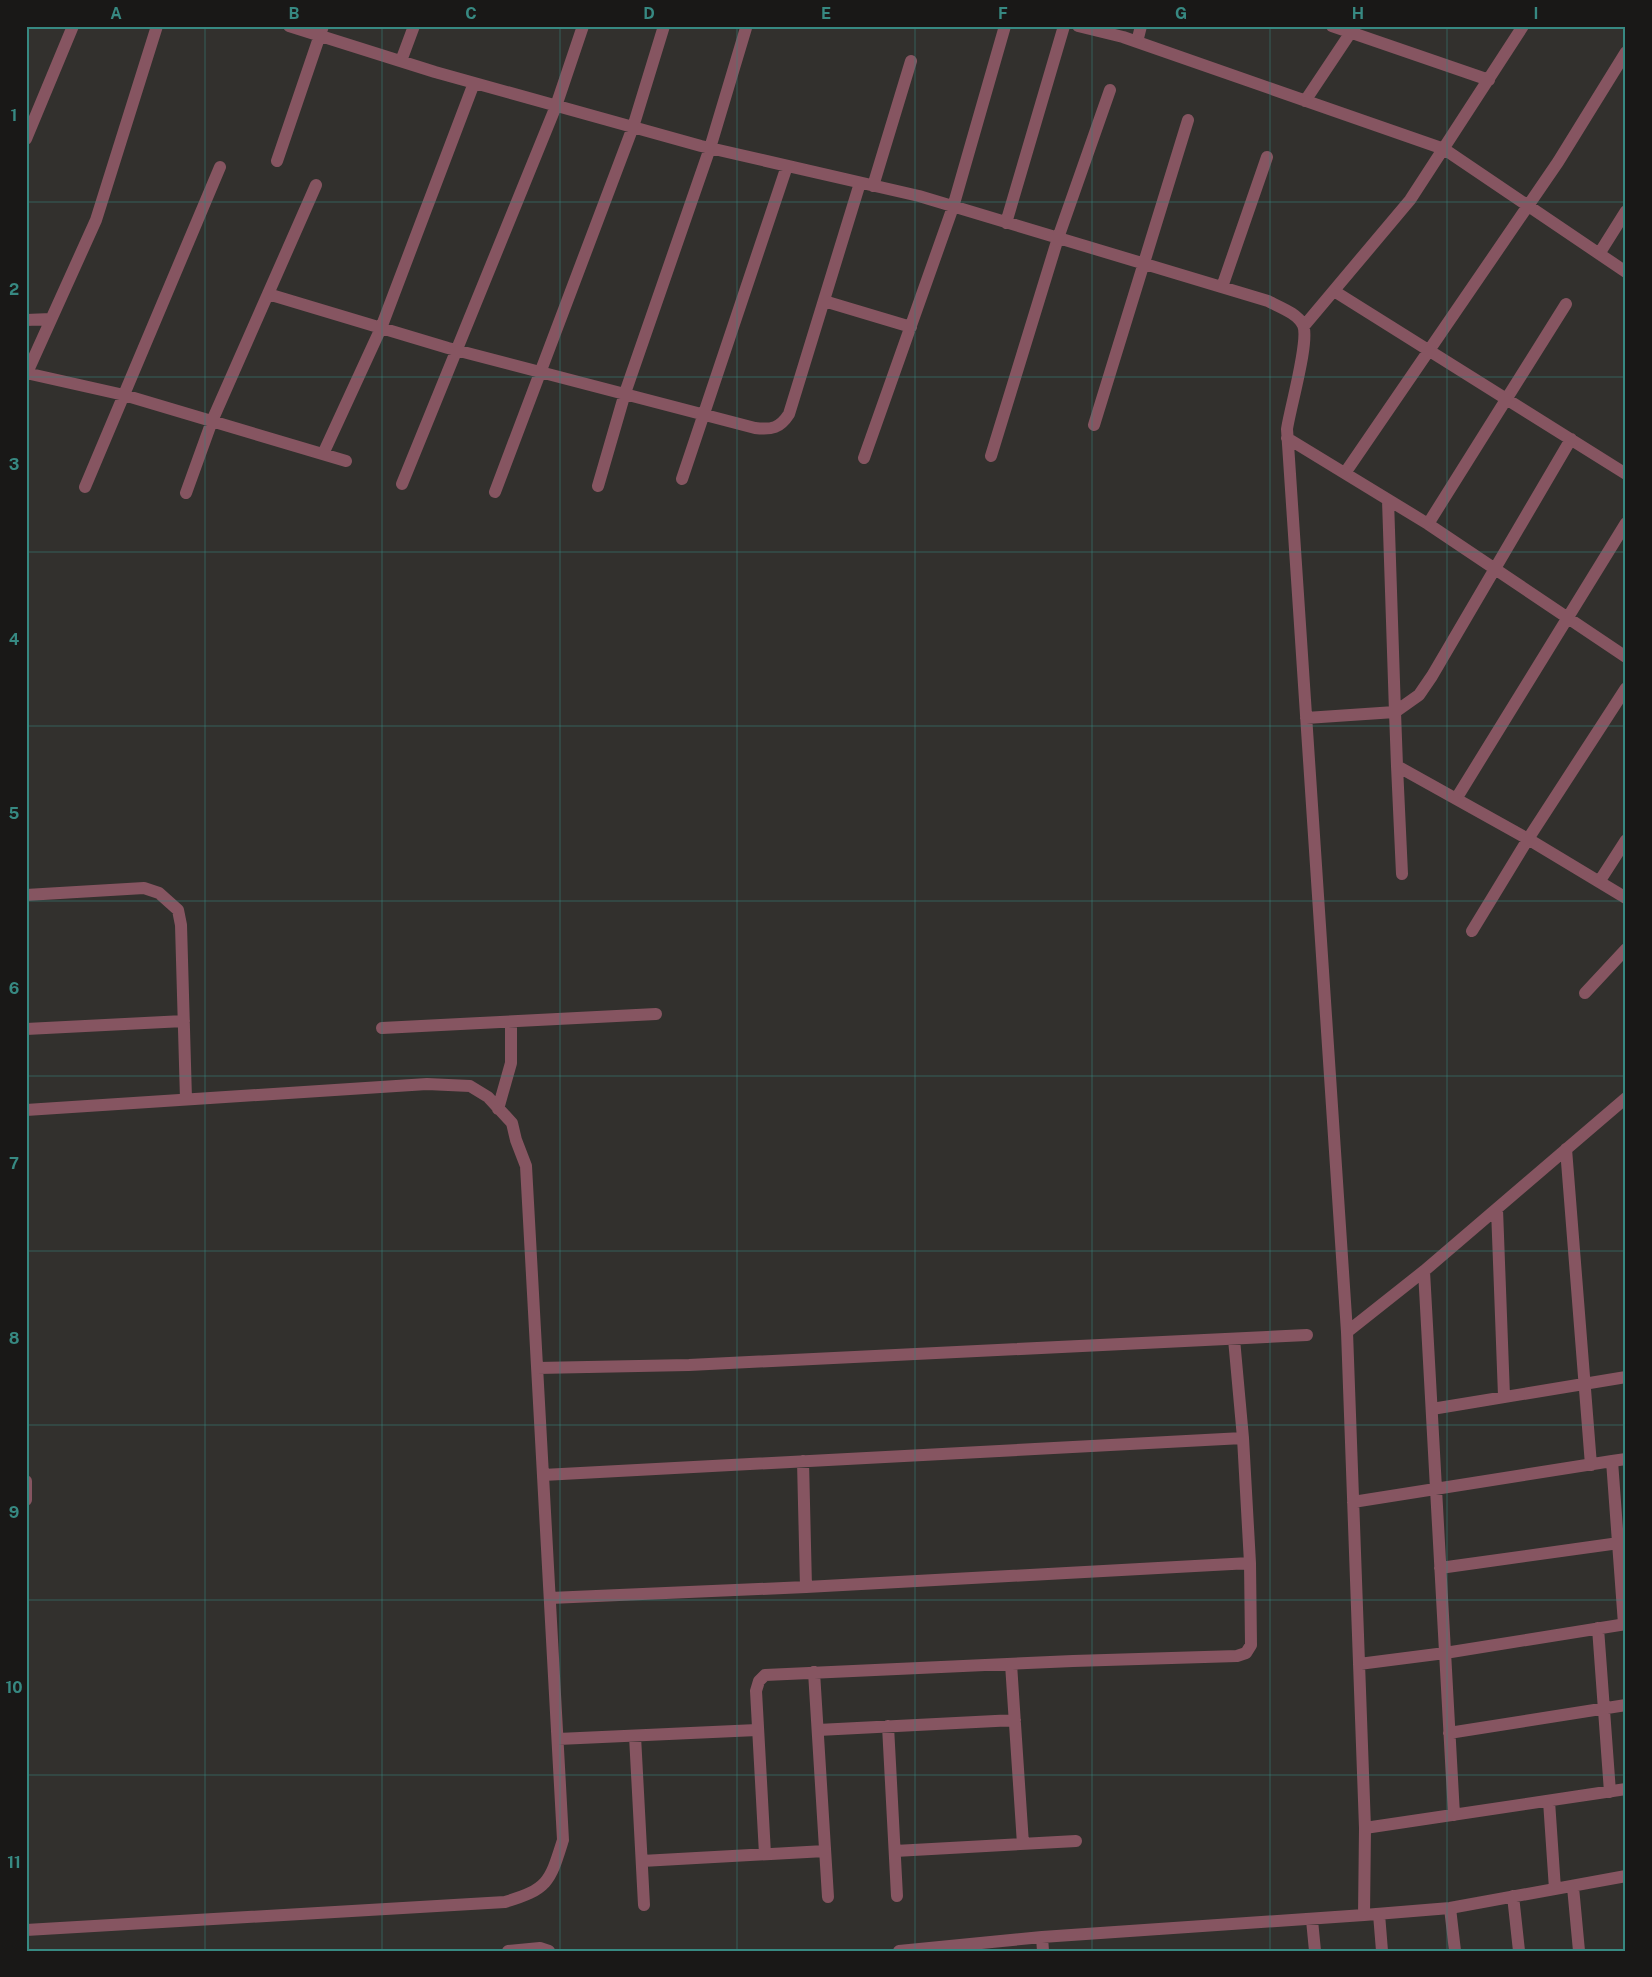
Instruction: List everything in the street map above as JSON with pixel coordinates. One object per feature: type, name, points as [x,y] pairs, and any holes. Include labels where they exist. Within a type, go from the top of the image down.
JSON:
[{"type":"street","points":[[26,139],[73,26]]},
{"type":"street","points":[[157,26],[96,220],[27,373],[124,395],[346,461]]},
{"type":"street","points":[[288,26],[321,31],[401,61],[556,106],[710,148],[873,186],[1006,222],[1268,301],[1297,317],[1304,326],[1306,341],[1291,403],[1287,438],[1347,1332],[1365,1828],[1364,1915]]},
{"type":"street","points":[[401,61],[414,26]]},
{"type":"street","points":[[402,484],[556,106],[583,26]]},
{"type":"street","points":[[495,492],[633,127],[664,26]]},
{"type":"street","points":[[864,458],[953,207],[1005,26]]},
{"type":"street","points":[[1006,222],[1064,26]]},
{"type":"street","points":[[1078,26],[1137,42],[1444,150],[1626,272]]},
{"type":"street","points":[[1137,42],[1141,26]]},
{"type":"street","points":[[1332,26],[1354,29],[1489,80]]},
{"type":"street","points":[[1304,326],[1410,200],[1523,26]]},
{"type":"street","points":[[598,486],[625,393],[710,148],[746,28]]},
{"type":"street","points":[[1305,101],[1354,29]]},
{"type":"street","points":[[277,161],[321,31]]},
{"type":"street","points":[[1345,473],[1527,207],[1626,52]]},
{"type":"street","points":[[873,186],[911,61]]},
{"type":"street","points":[[323,454],[381,328],[474,83]]},
{"type":"street","points":[[991,456],[1058,238],[1110,90]]},
{"type":"street","points":[[1094,425],[1188,120]]},
{"type":"street","points":[[1222,287],[1266,156]]},
{"type":"street","points":[[682,480],[787,166]]},
{"type":"street","points":[[85,487],[220,167]]},
{"type":"street","points":[[268,294],[455,350],[755,428],[769,430],[784,422],[789,414],[860,183]]},
{"type":"street","points":[[186,493],[212,421],[316,185]]},
{"type":"street","points":[[1599,254],[1626,212]]},
{"type":"street","points":[[1334,292],[1626,474]]},
{"type":"street","points":[[824,300],[910,327]]},
{"type":"street","points":[[1428,524],[1566,304]]},
{"type":"street","points":[[26,320],[51,319]]},
{"type":"street","points":[[1287,438],[1428,524],[1626,657]]},
{"type":"street","points":[[1306,718],[1395,712],[1419,695],[1571,439]]},
{"type":"street","points":[[1388,500],[1402,874]]},
{"type":"street","points":[[1456,799],[1626,523]]},
{"type":"street","points":[[1472,931],[1528,839],[1626,688]]},
{"type":"street","points":[[1397,766],[1528,839],[1626,898]]},
{"type":"street","points":[[1599,882],[1626,840]]},
{"type":"street","points":[[26,895],[144,888],[159,893],[178,910],[181,926],[186,1099]]},
{"type":"street","points":[[1585,993],[1626,949]]},
{"type":"street","points":[[382,1028],[656,1014]]},
{"type":"street","points":[[26,1029],[184,1021]]},
{"type":"street","points":[[498,1109],[511,1063],[511,1022]]},
{"type":"street","points":[[26,1110],[427,1084],[470,1086],[488,1097],[512,1123],[526,1166],[563,1840],[550,1878],[530,1895],[505,1902],[26,1930]]},
{"type":"street","points":[[1347,1332],[1424,1271],[1626,1098]]},
{"type":"street","points":[[1566,1149],[1591,1465]]},
{"type":"street","points":[[1497,1208],[1504,1396]]},
{"type":"street","points":[[1424,1271],[1454,1815]]},
{"type":"street","points":[[537,1368],[689,1365],[1307,1335]]},
{"type":"street","points":[[765,1854],[756,1691],[759,1681],[765,1675],[1237,1656],[1246,1653],[1251,1645],[1252,1628],[1250,1563],[1243,1438],[1234,1339]]},
{"type":"street","points":[[1432,1409],[1585,1382],[1626,1377]]},
{"type":"street","points":[[543,1475],[1243,1438]]},
{"type":"street","points":[[1353,1502],[1626,1460]]},
{"type":"street","points":[[803,1461],[806,1588]]},
{"type":"street","points":[[1359,1664],[1625,1624],[1622,1543],[1612,1461]]},
{"type":"street","points":[[26,1481],[26,1500]]},
{"type":"street","points":[[1440,1568],[1622,1543]]},
{"type":"street","points":[[550,1598],[806,1588],[1250,1563]]},
{"type":"street","points":[[1598,1628],[1610,1792]]},
{"type":"street","points":[[1011,1664],[1023,1844]]},
{"type":"street","points":[[814,1672],[828,1898]]},
{"type":"street","points":[[1450,1733],[1626,1705]]},
{"type":"street","points":[[818,1730],[1015,1720]]},
{"type":"street","points":[[888,1726],[897,1896]]},
{"type":"street","points":[[558,1739],[757,1730]]},
{"type":"street","points":[[635,1736],[644,1906]]},
{"type":"street","points":[[1365,1828],[1626,1789]]},
{"type":"street","points":[[1549,1801],[1556,1889]]},
{"type":"street","points":[[895,1851],[1076,1841]]},
{"type":"street","points":[[642,1860],[825,1850]]},
{"type":"street","points":[[899,1951],[1042,1937],[1312,1920],[1450,1908],[1626,1876]]},
{"type":"street","points":[[1573,1887],[1579,1951]]},
{"type":"street","points":[[1513,1896],[1519,1951]]},
{"type":"street","points":[[1450,1908],[1455,1951]]},
{"type":"street","points":[[1379,1914],[1382,1951]]},
{"type":"street","points":[[1312,1920],[1315,1951]]},
{"type":"street","points":[[1042,1937],[1043,1951]]},
{"type":"street","points":[[508,1951],[540,1948],[549,1951]]}]
